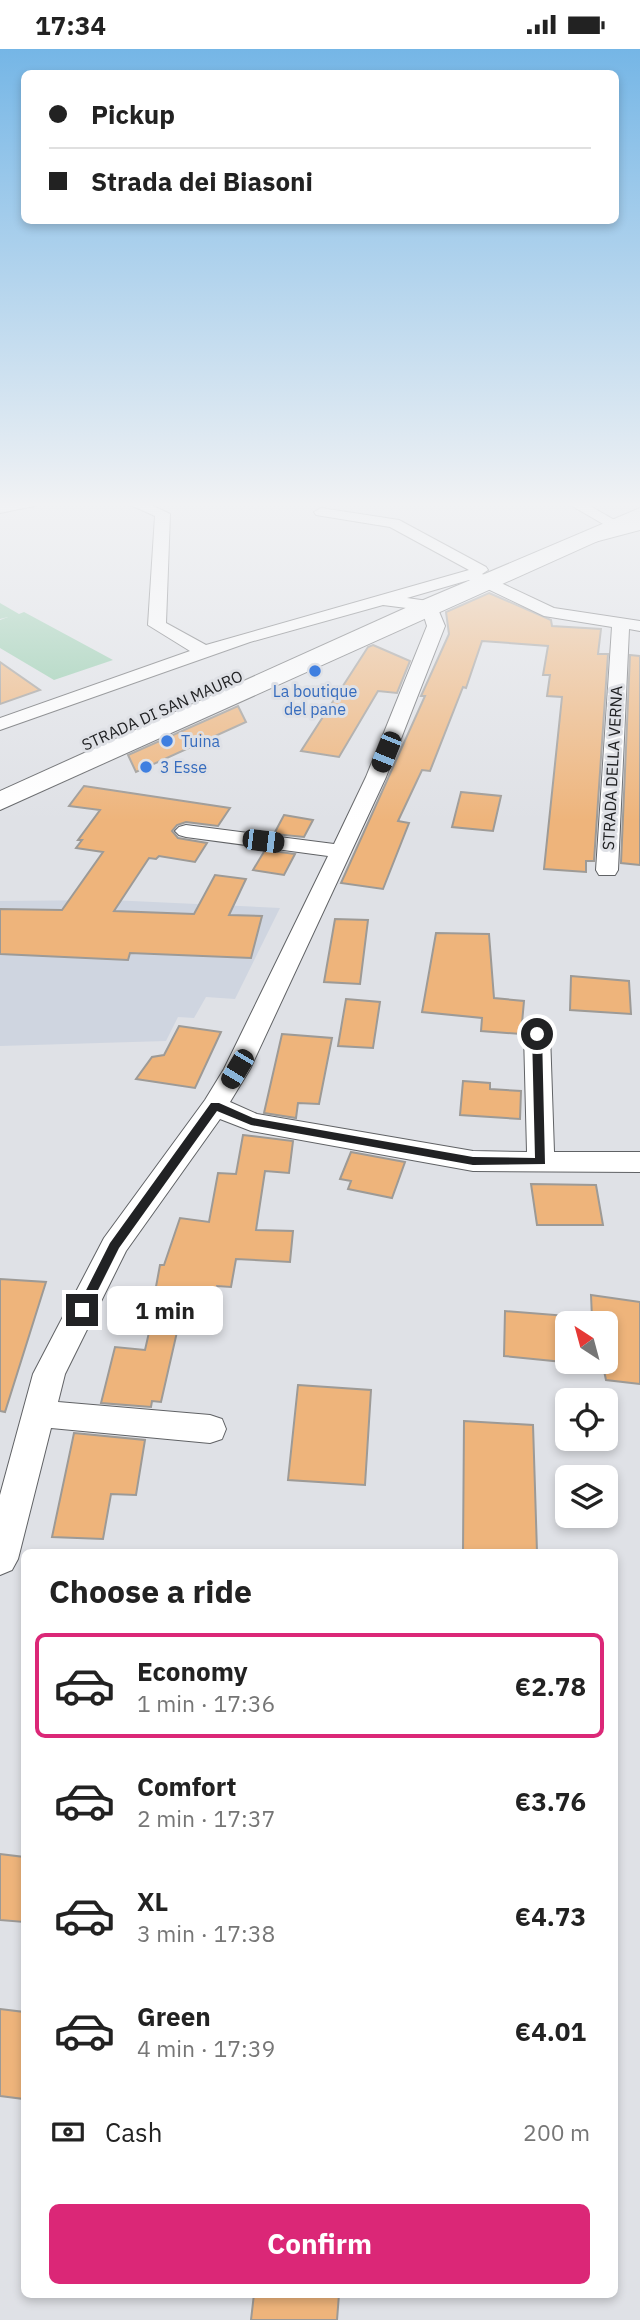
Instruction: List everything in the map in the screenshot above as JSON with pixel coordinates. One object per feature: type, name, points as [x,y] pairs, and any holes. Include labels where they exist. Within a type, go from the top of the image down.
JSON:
[{"type":"main road","name":"STRADA DI SAN MAURO","points":[[0,781],[392,609]]},
{"type":"main road","name":"STRADA DI SAN MAURO","points":[[0,802],[394,609]]},
{"type":"street","points":[[158,609],[157,625],[205,652]]},
{"type":"street","points":[[0,724],[244,638],[378,609]]},
{"type":"street","points":[[0,1559],[49,1374],[114,1246],[215,1106],[237,1069],[376,777],[436,626],[414,609]]},
{"type":"street","name":"STRADA DELLA VERNA","points":[[544,609],[580,618],[630,625],[607,870]]},
{"type":"street","points":[[186,831],[340,851]]},
{"type":"street","points":[[537,1034],[541,1162]]},
{"type":"street","points":[[215,1106],[251,1122],[473,1161],[640,1162]]},
{"type":"street","points":[[39,1414],[210,1429]]},
{"type":"shaded area","points":[[110,900],[280,908],[235,999],[206,997],[194,1018],[178,1017],[166,1041],[0,1046],[0,901]]},
{"type":"green space","points":[[0,609],[10,609],[19,614],[24,612],[113,660],[54,680],[0,648],[0,620],[8,617],[0,619]]},
{"type":"building","points":[[453,609],[526,609],[551,620],[552,626],[601,629],[598,654],[608,654],[594,861],[586,861],[586,872],[544,869],[562,697],[547,696],[550,675],[543,675],[548,646],[482,641],[466,688],[463,687],[430,771],[422,770],[398,821],[409,823],[383,889],[341,883],[425,696],[421,696],[449,634],[446,612]]},
{"type":"building","points":[[373,645],[410,661],[397,693],[378,691],[339,757],[301,751],[368,647]]},
{"type":"building","points":[[630,655],[640,656],[640,865],[621,863]]},
{"type":"building","points":[[0,662],[40,690],[0,704]]},
{"type":"building","points":[[238,706],[246,722],[136,772],[128,755]]},
{"type":"building","points":[[84,786],[230,808],[218,826],[186,822],[177,825],[172,831],[178,838],[207,843],[195,862],[159,856],[156,859],[149,858],[114,911],[194,914],[215,875],[246,879],[229,915],[262,916],[251,958],[130,953],[128,960],[0,954],[0,909],[62,910],[103,852],[76,848],[82,840],[78,840],[100,810],[69,806]]},
{"type":"building","points":[[461,792],[501,796],[493,831],[452,827]]},
{"type":"building","points":[[284,815],[313,820],[304,837],[274,834]]},
{"type":"building","points":[[265,850],[295,854],[284,875],[253,870]]},
{"type":"building","points":[[335,919],[368,920],[360,984],[324,982]]},
{"type":"building","points":[[436,933],[489,934],[494,998],[524,1001],[521,1034],[481,1031],[482,1018],[422,1012]]},
{"type":"building","points":[[571,976],[629,981],[631,1014],[570,1010]]},
{"type":"building","points":[[346,999],[380,1002],[373,1048],[338,1046]]},
{"type":"building","points":[[179,1026],[221,1032],[195,1088],[136,1079],[152,1057],[164,1055]]},
{"type":"building","points":[[282,1034],[332,1038],[319,1104],[298,1103],[296,1118],[264,1113]]},
{"type":"building","points":[[463,1081],[490,1083],[490,1089],[521,1091],[520,1119],[460,1115]]},
{"type":"building","points":[[243,1135],[293,1141],[289,1173],[265,1171],[256,1230],[293,1231],[290,1262],[236,1259],[231,1287],[217,1286],[213,1312],[182,1310],[161,1402],[152,1401],[151,1407],[101,1403],[115,1347],[145,1350],[158,1293],[155,1292],[160,1265],[164,1265],[180,1218],[209,1222],[218,1173],[236,1174]]},
{"type":"building","points":[[351,1152],[405,1162],[392,1198],[348,1189],[351,1181],[340,1179]]},
{"type":"building","points":[[531,1184],[596,1185],[603,1225],[537,1225]]},
{"type":"building","points":[[0,1279],[46,1282],[5,1412],[0,1411]]},
{"type":"building","points":[[591,1295],[640,1302],[640,1384],[606,1380],[605,1374],[618,1374],[618,1311],[592,1311]]},
{"type":"building","points":[[505,1311],[555,1315],[555,1361],[504,1356]]},
{"type":"building","points":[[298,1385],[371,1390],[365,1485],[288,1480]]},
{"type":"building","points":[[464,1421],[533,1425],[537,1549],[463,1549]]},
{"type":"building","points":[[74,1433],[145,1440],[136,1495],[111,1494],[103,1539],[52,1537]]},
{"type":"building","points":[[0,1854],[21,1857],[21,1922],[0,1920]]},
{"type":"building","points":[[0,2009],[21,2012],[21,2099],[0,2096]]},
{"type":"building","points":[[254,2298],[339,2298],[337,2320],[251,2320]]},
{"type":"place","name":"La boutique del pane","points":[[315,671]]},
{"type":"place","name":"Tuina","points":[[167,741]]},
{"type":"place","name":"3 Esse","points":[[146,767]]},
{"type":"route","points":[[82,1310],[114,1246],[215,1106],[251,1122],[473,1161],[541,1162],[537,1034]]}]
